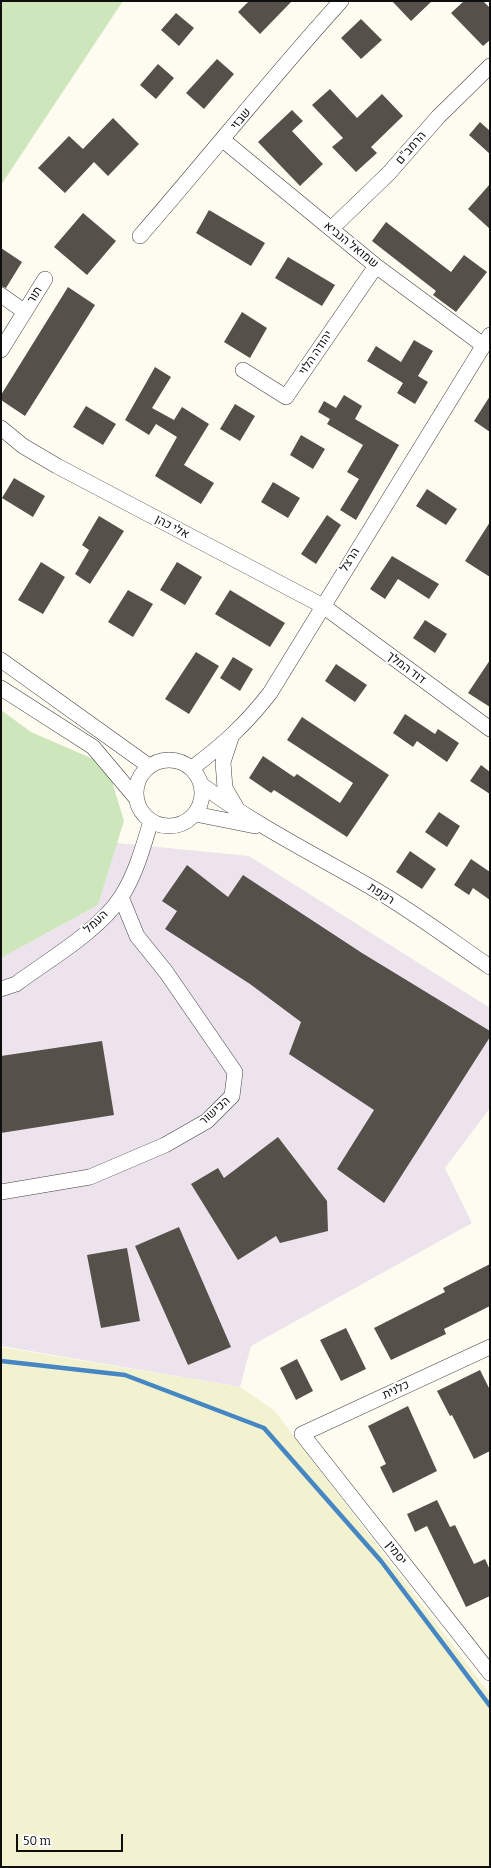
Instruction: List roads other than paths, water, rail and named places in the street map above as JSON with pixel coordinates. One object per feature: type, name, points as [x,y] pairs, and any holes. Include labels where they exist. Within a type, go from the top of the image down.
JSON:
[{"type":"street","name":"שבזי","points":[[140,236],[223,140],[308,37],[341,1]]},
{"type":"street","name":"הרמב\"ם","points":[[331,229],[389,173],[438,117],[490,66]]},
{"type":"street","name":"שמואל הנביא","points":[[223,140],[376,266],[486,340]]},
{"type":"street","name":"יהודה הלוי","points":[[243,370],[286,398],[376,266]]},
{"type":"street","name":"תור","points":[[1,350],[45,279]]},
{"type":"street","name":"תור","points":[[1,295],[25,312]]},
{"type":"street","name":"הרצל","points":[[192,768],[232,736],[251,718],[270,693],[486,340]]},
{"type":"street","name":"אלי כהן","points":[[1,428],[23,446],[125,503],[323,606]]},
{"type":"street","name":"דוד המלך","points":[[323,606],[490,729]]},
{"type":"street","points":[[1,660],[149,766]]},
{"type":"street","points":[[1,688],[93,747],[136,798],[139,807],[150,820],[159,825],[174,826],[188,820],[196,814],[203,795],[202,785],[192,768],[182,762],[171,759],[160,761],[149,766],[138,780],[136,798]]},
{"type":"street","points":[[232,736],[223,762],[225,788],[238,812]]},
{"type":"street","name":"רקפת","points":[[202,785],[238,812],[266,829],[376,890],[490,967]]},
{"type":"street","name":"רקפת","points":[[196,814],[266,829]]},
{"type":"street","name":"העמל","points":[[1,989],[16,984],[97,924],[121,897],[139,861],[150,820]]},
{"type":"street","name":"הכישור","points":[[1,1192],[90,1177],[165,1145],[207,1121],[232,1096],[235,1072],[166,972],[137,936],[121,897]]},
{"type":"street","name":"כלנית","points":[[302,1434],[490,1347]]},
{"type":"street","name":"יסמין","points":[[302,1434],[490,1673]]},
{"type":"waterway","points":[[1,1361],[125,1375],[264,1428],[381,1561],[490,1706]]}]
